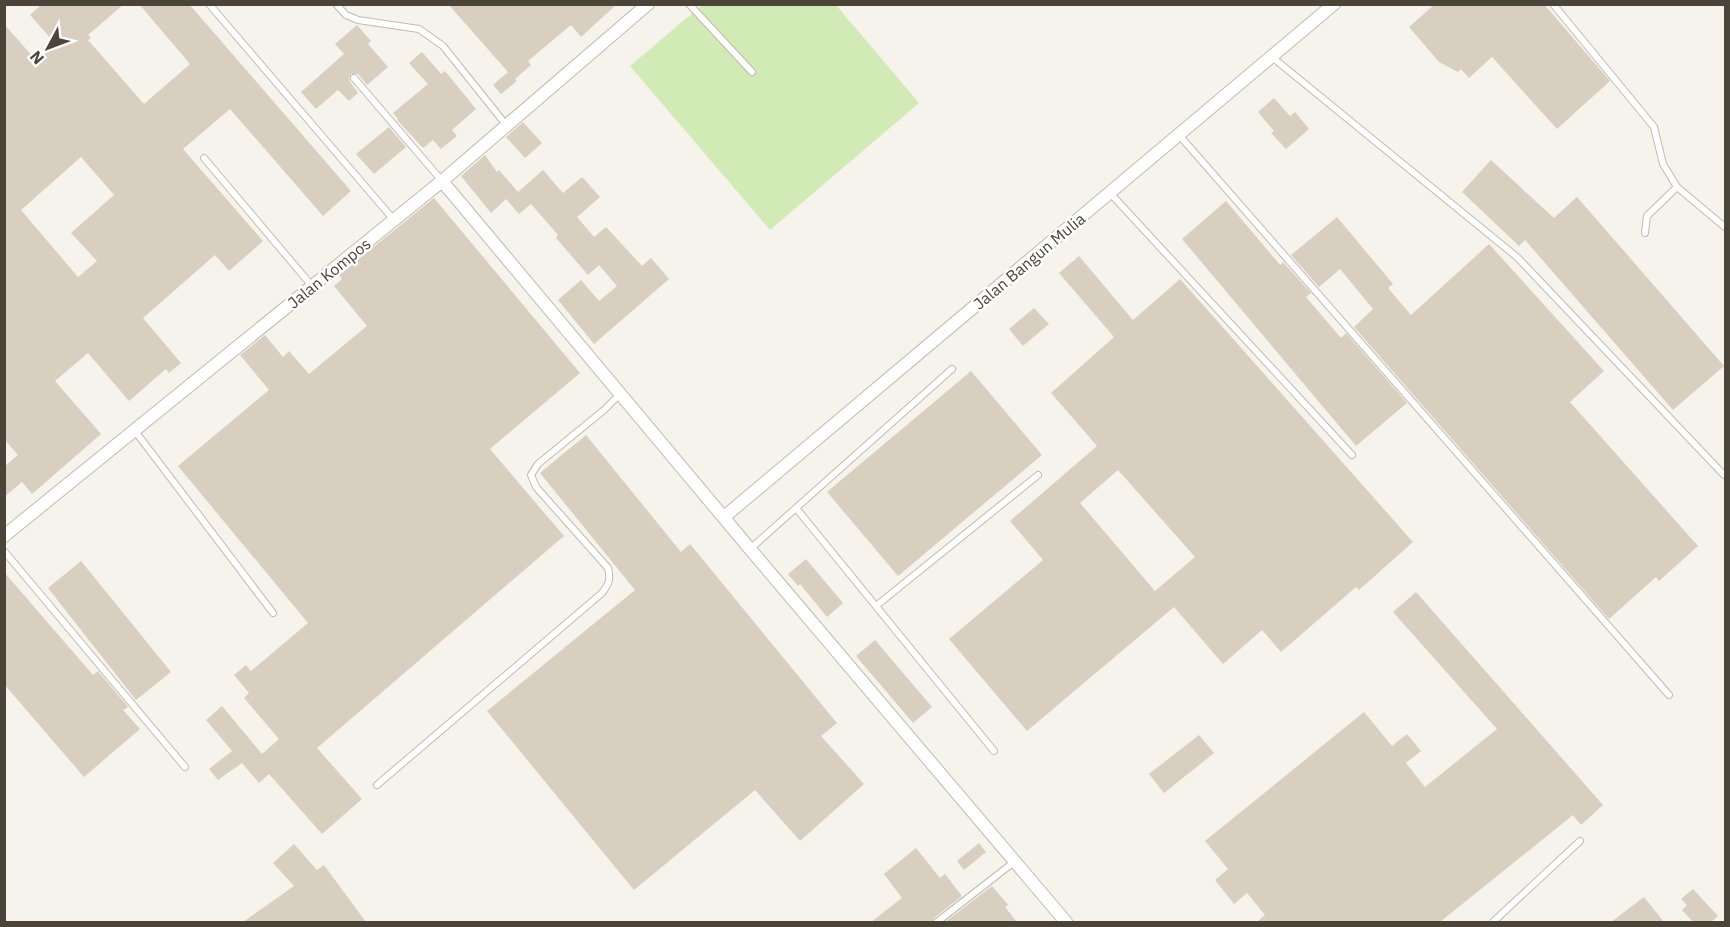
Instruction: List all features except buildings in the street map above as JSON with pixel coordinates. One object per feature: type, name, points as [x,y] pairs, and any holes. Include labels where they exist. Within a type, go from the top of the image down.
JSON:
[{"type":"street","name":"Jalan Kompos","points":[[4,537],[442,181],[648,4]]},
{"type":"street","name":"Jalan Bangun Mulia","points":[[723,518],[1334,4]]},
{"type":"street","points":[[442,181],[723,518],[1066,922]]},
{"type":"lane","points":[[209,4],[394,220]]},
{"type":"lane","points":[[336,4],[346,15],[358,20],[419,29],[430,35],[443,46],[507,126]]},
{"type":"lane","points":[[689,4],[752,72]]},
{"type":"lane","points":[[1553,4],[1654,126],[1663,164],[1677,187],[1725,228]]},
{"type":"lane","points":[[1272,57],[1517,257],[1724,475]]},
{"type":"lane","points":[[354,78],[442,181]]},
{"type":"lane","points":[[1179,135],[1669,694]]},
{"type":"lane","points":[[204,158],[312,287]]},
{"type":"lane","points":[[1645,232],[1647,216],[1677,187]]},
{"type":"lane","points":[[1110,193],[1352,454]]},
{"type":"lane","points":[[750,549],[952,369]]},
{"type":"lane","points":[[377,785],[609,585],[608,568],[536,487],[531,475],[538,464],[621,394]]},
{"type":"lane","points":[[135,430],[273,613]]},
{"type":"lane","points":[[876,606],[1038,475]]},
{"type":"lane","points":[[796,508],[994,751]]},
{"type":"lane","points":[[4,551],[185,767]]},
{"type":"lane","points":[[1493,922],[1580,841]]},
{"type":"lane","points":[[937,922],[1014,862]]},
{"type":"green space","points":[[702,5],[836,5],[919,103],[770,230],[630,66]]}]
